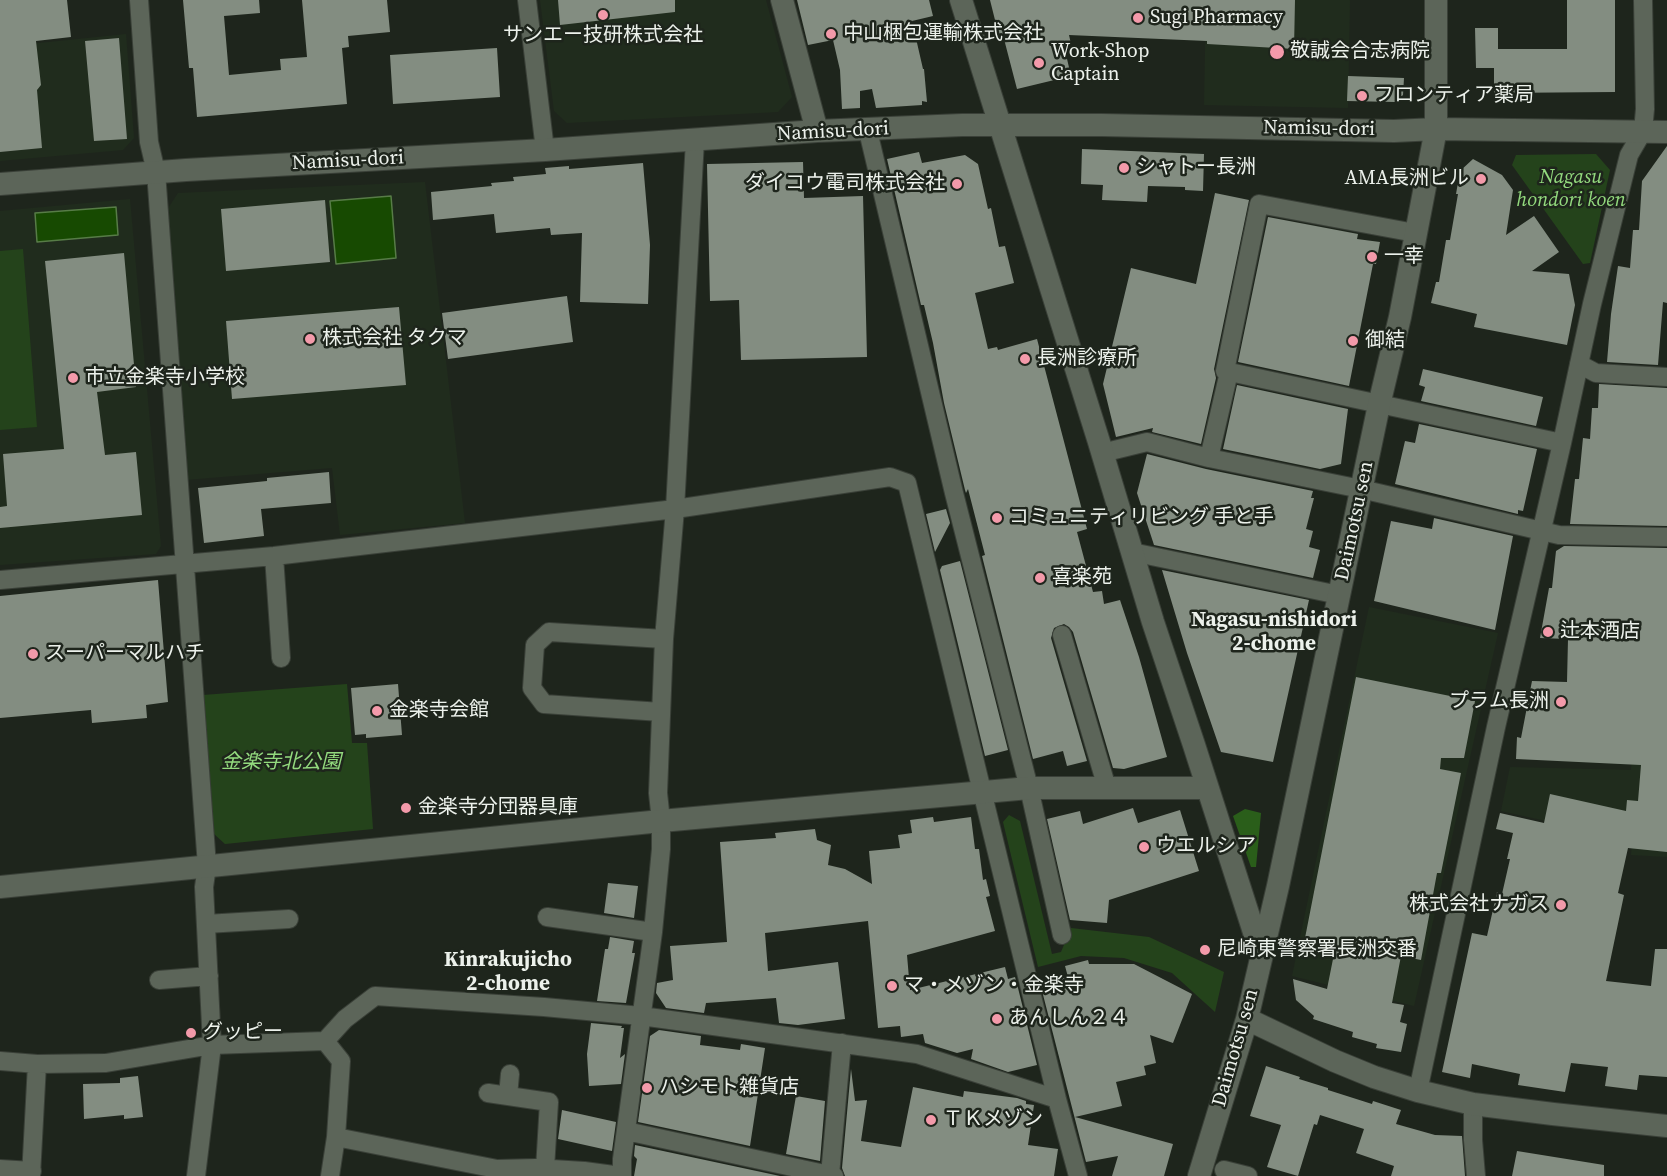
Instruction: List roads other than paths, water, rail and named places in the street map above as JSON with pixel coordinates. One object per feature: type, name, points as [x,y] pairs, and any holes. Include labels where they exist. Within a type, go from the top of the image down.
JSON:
[{"type":"street","points":[[139,0],[149,142],[156,172],[207,866],[204,887],[212,1045],[196,1176]]},
{"type":"street","points":[[527,0],[544,150]]},
{"type":"street","points":[[782,0],[817,131]]},
{"type":"street","points":[[961,0],[1153,622],[1261,955]]},
{"type":"street","name":"Daimotsu sen","points":[[1199,1176],[1247,1019],[1278,886],[1379,405],[1400,317],[1436,129],[1436,0]]},
{"type":"street","points":[[1418,1091],[1494,736],[1562,443],[1594,292],[1629,156],[1643,131],[1645,109],[1643,0]]},
{"type":"street","name":"Namisu-dori","points":[[0,184],[156,172],[544,150],[817,131],[868,131],[1000,124],[1394,131],[1436,129],[1667,132]]},
{"type":"street","points":[[868,131],[954,493],[1029,788],[1062,935]]},
{"type":"street","points":[[336,1137],[497,1173],[545,1168],[621,1176],[654,932],[661,849],[658,793],[664,639],[675,509],[695,140]]},
{"type":"street","points":[[1415,233],[1259,204],[1225,371],[1562,443]]},
{"type":"street","points":[[1579,364],[1596,373],[1667,377]]},
{"type":"street","points":[[1209,458],[1229,372]]},
{"type":"street","points":[[1102,453],[1147,442],[1209,458],[1361,489],[1559,535],[1667,537]]},
{"type":"street","points":[[0,580],[274,556],[675,509],[890,477],[907,483],[1057,1099],[1078,1176]]},
{"type":"street","points":[[1132,552],[1339,595]]},
{"type":"street","points":[[274,556],[282,658]]},
{"type":"street","points":[[661,712],[544,704],[532,688],[536,645],[549,632],[664,639]]},
{"type":"street","points":[[1062,635],[1107,788]]},
{"type":"street","points":[[0,887],[661,821],[1029,788],[1207,788]]},
{"type":"street","points":[[547,917],[654,932]]},
{"type":"street","points":[[206,924],[289,919]]},
{"type":"street","points":[[159,980],[209,976]]},
{"type":"street","points":[[0,1061],[37,1064],[106,1063],[212,1045],[325,1041],[345,1018],[375,996],[641,1016],[917,1054],[1057,1099]]},
{"type":"street","points":[[1247,1019],[1335,1061],[1418,1091],[1473,1104],[1667,1126]]},
{"type":"street","points":[[325,1041],[341,1061],[336,1137],[330,1176]]},
{"type":"street","points":[[626,1131],[832,1176],[842,1043]]},
{"type":"street","points":[[0,1169],[31,1173],[37,1064]]},
{"type":"street","points":[[508,1096],[510,1074]]},
{"type":"street","points":[[488,1094],[549,1102],[545,1168]]},
{"type":"street","points":[[1473,1104],[1476,1176]]},
{"type":"street","points":[[1224,1170],[1248,1176]]},
{"type":"place","name":"サンエー技研株式会社","points":[[603,15]]},
{"type":"place","name":"Sugi Pharmacy","points":[[1138,18]]},
{"type":"place","name":"中山梱包運輸株式会社","points":[[831,34]]},
{"type":"place","name":"敬誠会合志病院","points":[[1277,52]]},
{"type":"place","name":"Work-Shop Captain","points":[[1039,63]]},
{"type":"place","name":"フロンティア薬局","points":[[1362,96]]},
{"type":"place","name":"シャトー長洲","points":[[1124,168]]},
{"type":"place","name":"AMA長洲ビル","points":[[1481,179]]},
{"type":"place","name":"ダイコウ電司株式会社","points":[[957,184]]},
{"type":"place","name":"一幸","points":[[1372,257]]},
{"type":"place","name":"株式会社 タクマ","points":[[310,339]]},
{"type":"place","name":"御結","points":[[1353,341]]},
{"type":"place","name":"長洲診療所","points":[[1025,359]]},
{"type":"place","name":"市立金楽寺小学校","points":[[73,378]]},
{"type":"place","name":"コミュニティリビング 手と手","points":[[997,518]]},
{"type":"place","name":"喜楽苑","points":[[1040,578]]},
{"type":"place","name":"辻本酒店","points":[[1548,632]]},
{"type":"place","name":"スーパーマルハチ","points":[[33,654]]},
{"type":"place","name":"プラム長洲","points":[[1561,702]]},
{"type":"place","name":"金楽寺会館","points":[[377,711]]},
{"type":"place","name":"金楽寺分団器具庫","points":[[406,808]]},
{"type":"place","name":"ウエルシア","points":[[1144,847]]},
{"type":"place","name":"株式会社ナガス","points":[[1561,905]]},
{"type":"place","name":"尼崎東警察署長洲交番","points":[[1205,950]]},
{"type":"place","name":"マ・メゾン・金楽寺","points":[[892,986]]},
{"type":"place","name":"あんしん２４","points":[[997,1019]]},
{"type":"place","name":"グッピー","points":[[191,1033]]},
{"type":"place","name":"ハシモト雑貨店","points":[[647,1088]]},
{"type":"place","name":"ＴＫメゾン","points":[[931,1120]]},
{"type":"district","name":"Nagasu-nishidori 2-chome","points":[[1274,633]]},
{"type":"district","name":"Kinrakujicho 2-chome","points":[[508,973]]},
{"type":"park label","name":"Nagasu hondori koen","points":[[1571,190]]},
{"type":"park label","name":"金楽寺北公園","points":[[281,763]]}]
